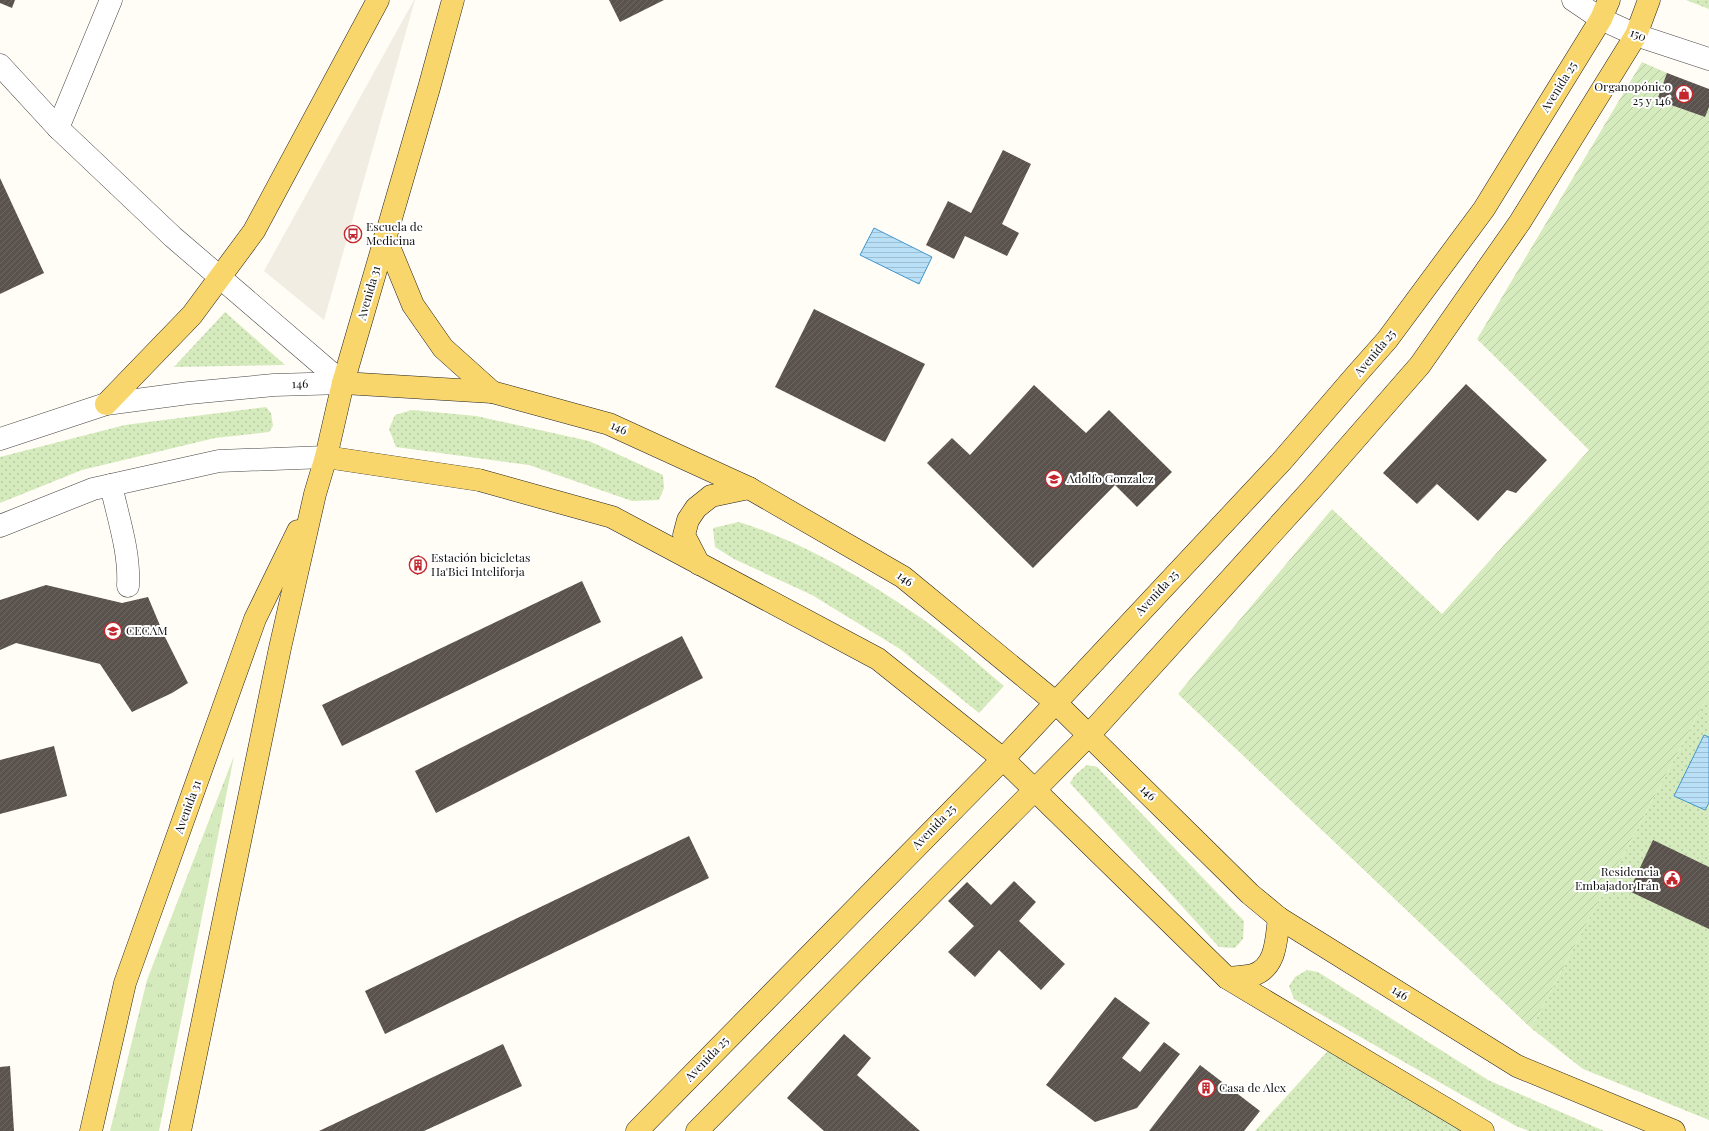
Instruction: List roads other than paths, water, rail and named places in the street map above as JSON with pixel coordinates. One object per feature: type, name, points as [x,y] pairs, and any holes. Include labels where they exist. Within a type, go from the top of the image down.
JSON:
[{"type":"main road","points":[[106,404],[192,315],[254,231],[378,0]]},
{"type":"main road","name":"Avenida 31","points":[[180,1131],[280,648],[315,494],[326,457],[342,383],[429,88],[452,0]]},
{"type":"main road","points":[[697,1131],[1088,734],[1311,490],[1420,365],[1520,222],[1636,35],[1649,0]]},
{"type":"main road","name":"Avenida 25","points":[[637,1131],[1003,759],[1054,702],[1281,462],[1387,340],[1484,209],[1605,9]]},
{"type":"main road","points":[[385,237],[413,305],[438,342],[492,392]]},
{"type":"main road","name":"146","points":[[342,383],[492,392],[609,424],[749,488],[903,577],[1054,702],[1250,894],[1279,918],[1517,1066],[1674,1131]]},
{"type":"main road","points":[[326,457],[479,480],[612,517],[878,659],[1003,759],[1227,978],[1482,1131]]},
{"type":"main road","points":[[699,564],[684,536],[688,520],[696,508],[711,496],[749,488]]},
{"type":"main road","name":"Avenida 31","points":[[91,1131],[125,983],[255,619],[315,494]]},
{"type":"main road","points":[[1227,978],[1254,974],[1269,964],[1275,951],[1279,918]]},
{"type":"street","points":[[58,128],[111,0]]},
{"type":"street","name":"150","points":[[1573,0],[1605,9],[1636,35],[1709,59]]},
{"type":"street","points":[[3,71],[58,128],[173,237],[342,383]]},
{"type":"street","name":"146","points":[[0,439],[106,404],[190,393],[274,385],[342,383]]},
{"type":"street","points":[[0,526],[93,489],[219,461],[326,457]]},
{"type":"street","points":[[111,485],[126,549],[129,572],[128,586]]},
{"type":"water","points":[[874,228],[932,257],[919,284],[860,255]]},
{"type":"water","points":[[1704,735],[1709,737],[1709,803],[1705,810],[1674,796]]},
{"type":"place","name":"Organopónico 25 y 146","points":[[1684,94]]},
{"type":"place","name":"Escuela de Medicina","points":[[353,234]]},
{"type":"place","name":"Adolfo Gonzalez","points":[[1054,479]]},
{"type":"place","name":"Estación bicicletas Ha'Bici Inteliforja","points":[[418,565]]},
{"type":"place","name":"CECAM","points":[[113,631]]},
{"type":"place","name":"Residencia Embajador Irán","points":[[1672,879]]},
{"type":"place","name":"Casa de Alex","points":[[1206,1088]]}]
